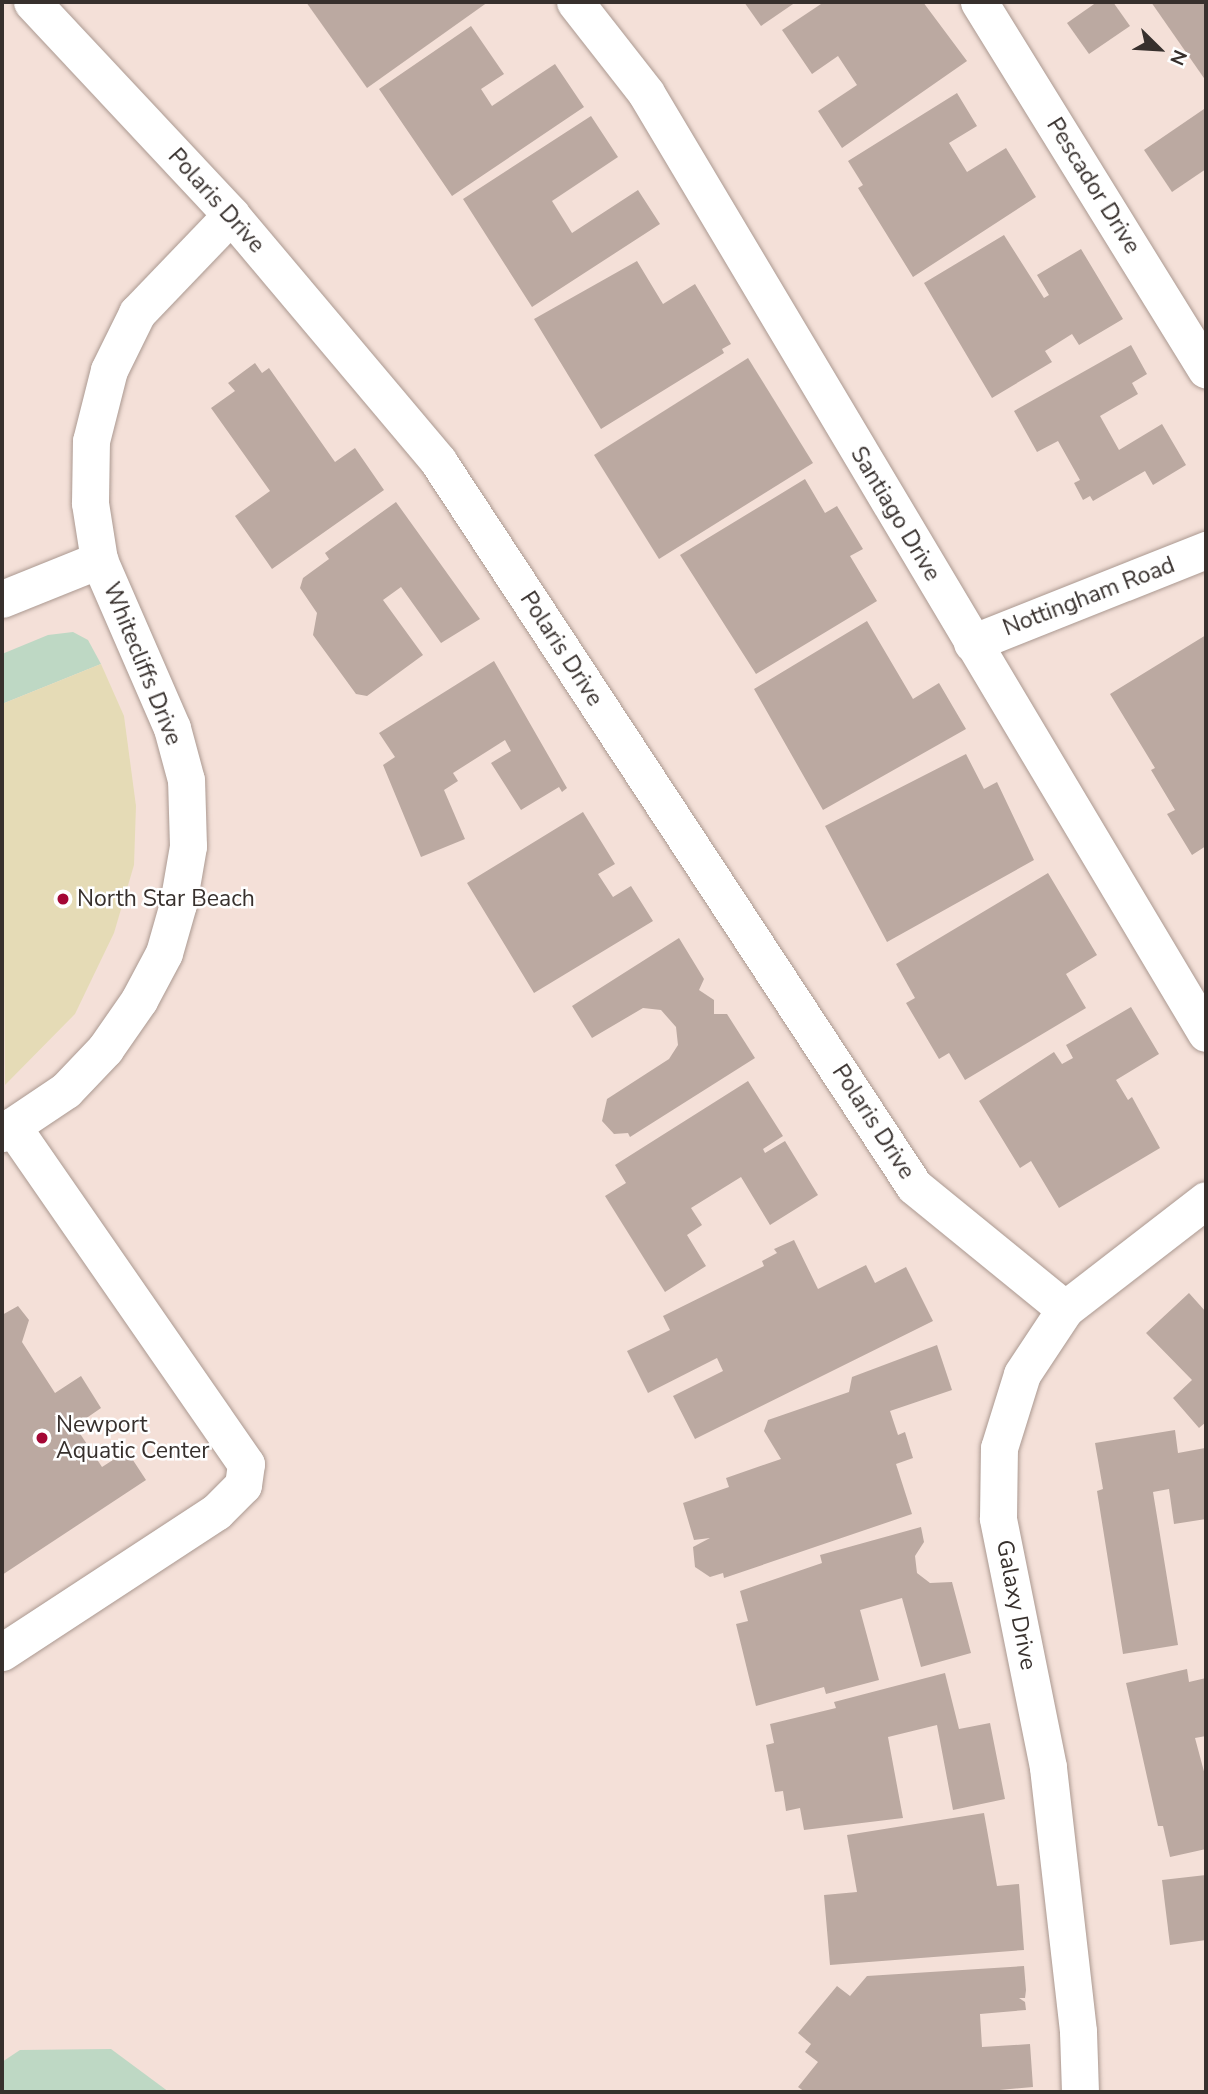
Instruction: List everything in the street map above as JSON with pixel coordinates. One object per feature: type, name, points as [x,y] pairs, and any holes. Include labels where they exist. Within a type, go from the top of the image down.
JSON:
[{"type":"street","name":"Polaris Drive","points":[[32,2],[231,215],[438,461],[914,1186],[1065,1309]]},
{"type":"street","name":"Santiago Drive","points":[[575,2],[646,93],[1206,1032]]},
{"type":"street","name":"Pescador Drive","points":[[979,2],[1206,370]]},
{"type":"street","name":"Whitecliffs Drive","points":[[7,1130],[66,1090],[105,1049],[139,1000],[164,953],[188,846],[186,780],[172,728],[99,560],[90,503],[91,441],[108,370],[136,313],[231,215]]},
{"type":"street","name":"Nottingham Road","points":[[972,643],[1206,550]]},
{"type":"street","points":[[2,599],[99,560]]},
{"type":"street","points":[[2,1653],[216,1512],[243,1485],[246,1465],[7,1130]]},
{"type":"street","name":"Galaxy Drive","points":[[1080,2092],[1078,2031],[1048,1767],[998,1518],[999,1448],[1021,1374],[1065,1309],[1206,1200]]},
{"type":"green space","points":[[73,632],[88,640],[101,664],[2,704],[2,654],[48,635]]},
{"type":"green space","points":[[111,2049],[169,2092],[2,2092],[2,2062],[20,2050]]},
{"type":"sand","name":"North Star Beach","points":[[101,664],[124,716],[136,806],[134,865],[114,933],[75,1014],[5,1085],[2,704]]},
{"type":"building","points":[[306,2],[488,2],[367,88]]},
{"type":"building","points":[[744,2],[796,2],[761,26]]},
{"type":"building","points":[[824,2],[923,2],[967,61],[842,148],[818,111],[857,85],[838,56],[812,74],[782,30]]},
{"type":"building","points":[[1097,2],[1113,2],[1130,26],[1089,54],[1067,23]]},
{"type":"building","points":[[1151,2],[1206,2],[1206,81]]},
{"type":"building","points":[[471,26],[504,74],[481,89],[492,106],[555,64],[584,107],[452,196],[379,89]]},
{"type":"building","points":[[957,93],[977,126],[949,143],[967,172],[1006,148],[1036,197],[913,277],[858,188],[863,185],[848,161]]},
{"type":"building","points":[[1204,109],[1206,169],[1172,192],[1144,150]]},
{"type":"building","points":[[591,116],[618,157],[552,201],[572,233],[638,190],[660,224],[532,307],[463,199]]},
{"type":"building","points":[[1004,235],[1044,298],[1049,295],[1037,275],[1081,249],[1123,319],[1079,345],[1072,334],[1045,351],[1052,362],[992,398],[924,283]]},
{"type":"building","points":[[637,261],[663,304],[695,284],[731,344],[722,349],[724,353],[601,429],[534,319]]},
{"type":"building","points":[[1131,345],[1147,374],[1132,383],[1138,394],[1100,416],[1119,450],[1162,424],[1186,465],[1153,485],[1145,471],[1093,501],[1090,496],[1083,500],[1074,483],[1080,480],[1058,441],[1037,452],[1014,411]]},
{"type":"building","points":[[748,358],[813,463],[659,559],[594,455]]},
{"type":"building","points":[[255,363],[262,373],[269,368],[335,462],[355,448],[384,490],[272,569],[235,516],[270,491],[211,408],[235,391],[228,383]]},
{"type":"building","points":[[805,479],[825,513],[837,506],[863,549],[850,556],[877,601],[756,674],[680,555]]},
{"type":"building","points":[[396,502],[480,619],[441,643],[401,587],[383,600],[423,655],[367,696],[356,694],[313,635],[317,613],[300,588],[303,578],[329,559],[325,553]]},
{"type":"building","points":[[867,621],[913,699],[939,683],[966,729],[823,810],[754,689]]},
{"type":"building","points":[[1206,635],[1206,846],[1192,855],[1167,814],[1175,810],[1151,770],[1155,768],[1110,694]]},
{"type":"building","points":[[494,661],[567,788],[562,792],[559,787],[521,810],[491,763],[511,751],[505,740],[453,773],[458,781],[444,790],[465,839],[421,857],[383,765],[395,757],[379,733]]},
{"type":"building","points":[[966,754],[984,789],[997,782],[1034,860],[887,942],[825,826]]},
{"type":"building","points":[[583,812],[615,864],[598,874],[613,897],[631,886],[653,921],[534,993],[467,883]]},
{"type":"building","points":[[1048,873],[1097,955],[1066,974],[1086,1008],[965,1080],[949,1053],[939,1059],[906,1003],[915,998],[896,964]]},
{"type":"building","points":[[679,938],[704,979],[699,990],[714,1000],[714,1014],[727,1014],[755,1058],[630,1137],[628,1133],[614,1134],[602,1121],[607,1099],[669,1059],[678,1045],[676,1027],[661,1010],[643,1008],[592,1038],[572,1006]]},
{"type":"building","points":[[1131,1007],[1159,1054],[1116,1080],[1128,1100],[1132,1097],[1160,1148],[1059,1208],[1031,1161],[1020,1168],[979,1101],[1054,1052],[1062,1064],[1073,1058],[1066,1045]]},
{"type":"building","points":[[748,1081],[783,1136],[763,1149],[765,1153],[785,1141],[818,1195],[770,1225],[741,1177],[691,1208],[702,1225],[687,1235],[706,1266],[665,1292],[605,1196],[626,1183],[615,1165]]},
{"type":"building","points":[[794,1240],[818,1289],[866,1265],[875,1283],[906,1267],[933,1321],[695,1439],[673,1396],[723,1371],[717,1358],[648,1393],[627,1351],[670,1330],[663,1316],[764,1266],[762,1261],[777,1253],[774,1249]]},
{"type":"building","points":[[1189,1293],[1206,1312],[1206,1422],[1199,1428],[1173,1398],[1192,1380],[1146,1333]]},
{"type":"building","name":"Newport Aquatic Center","points":[[18,1306],[29,1320],[22,1342],[55,1393],[81,1376],[101,1408],[75,1426],[102,1467],[127,1451],[146,1480],[2,1575],[2,1315]]},
{"type":"building","points":[[937,1345],[952,1390],[890,1411],[898,1435],[905,1432],[913,1458],[896,1464],[912,1514],[724,1578],[723,1573],[710,1577],[695,1567],[693,1547],[710,1538],[694,1540],[683,1503],[729,1487],[726,1478],[781,1459],[764,1431],[768,1420],[849,1392],[852,1377]]},
{"type":"building","points":[[1175,1430],[1178,1453],[1205,1448],[1206,1455],[1206,1519],[1174,1524],[1169,1489],[1153,1492],[1178,1645],[1123,1654],[1097,1491],[1103,1489],[1095,1443]]},
{"type":"building","points":[[921,1527],[924,1542],[915,1556],[917,1573],[930,1583],[952,1582],[971,1653],[921,1667],[902,1598],[860,1610],[879,1680],[826,1694],[824,1687],[756,1706],[736,1624],[748,1621],[740,1591],[822,1563],[820,1555]]},
{"type":"building","points":[[1187,1669],[1189,1682],[1206,1678],[1206,1736],[1195,1738],[1206,1779],[1206,1849],[1170,1857],[1163,1826],[1158,1826],[1126,1683]]},
{"type":"building","points":[[945,1673],[959,1729],[990,1723],[1005,1799],[953,1810],[937,1725],[888,1737],[903,1818],[804,1830],[800,1808],[786,1811],[783,1791],[775,1792],[766,1745],[774,1743],[770,1724],[836,1708],[834,1702]]},
{"type":"building","points":[[984,1813],[997,1886],[1019,1884],[1024,1950],[830,1965],[824,1895],[857,1892],[847,1835]]},
{"type":"building","points":[[1206,1875],[1206,1940],[1170,1945],[1162,1880]]},
{"type":"building","points":[[1024,1966],[1025,1998],[1019,1998],[1025,2002],[1026,2010],[980,2014],[982,2047],[1030,2044],[1033,2087],[978,2092],[805,2092],[798,2087],[818,2062],[805,2052],[811,2044],[798,2033],[837,1986],[850,1996],[867,1976]]},
{"type":"place","name":"North Star Beach","points":[[63,899]]},
{"type":"place","name":"Newport Aquatic Center","points":[[42,1438]]}]
